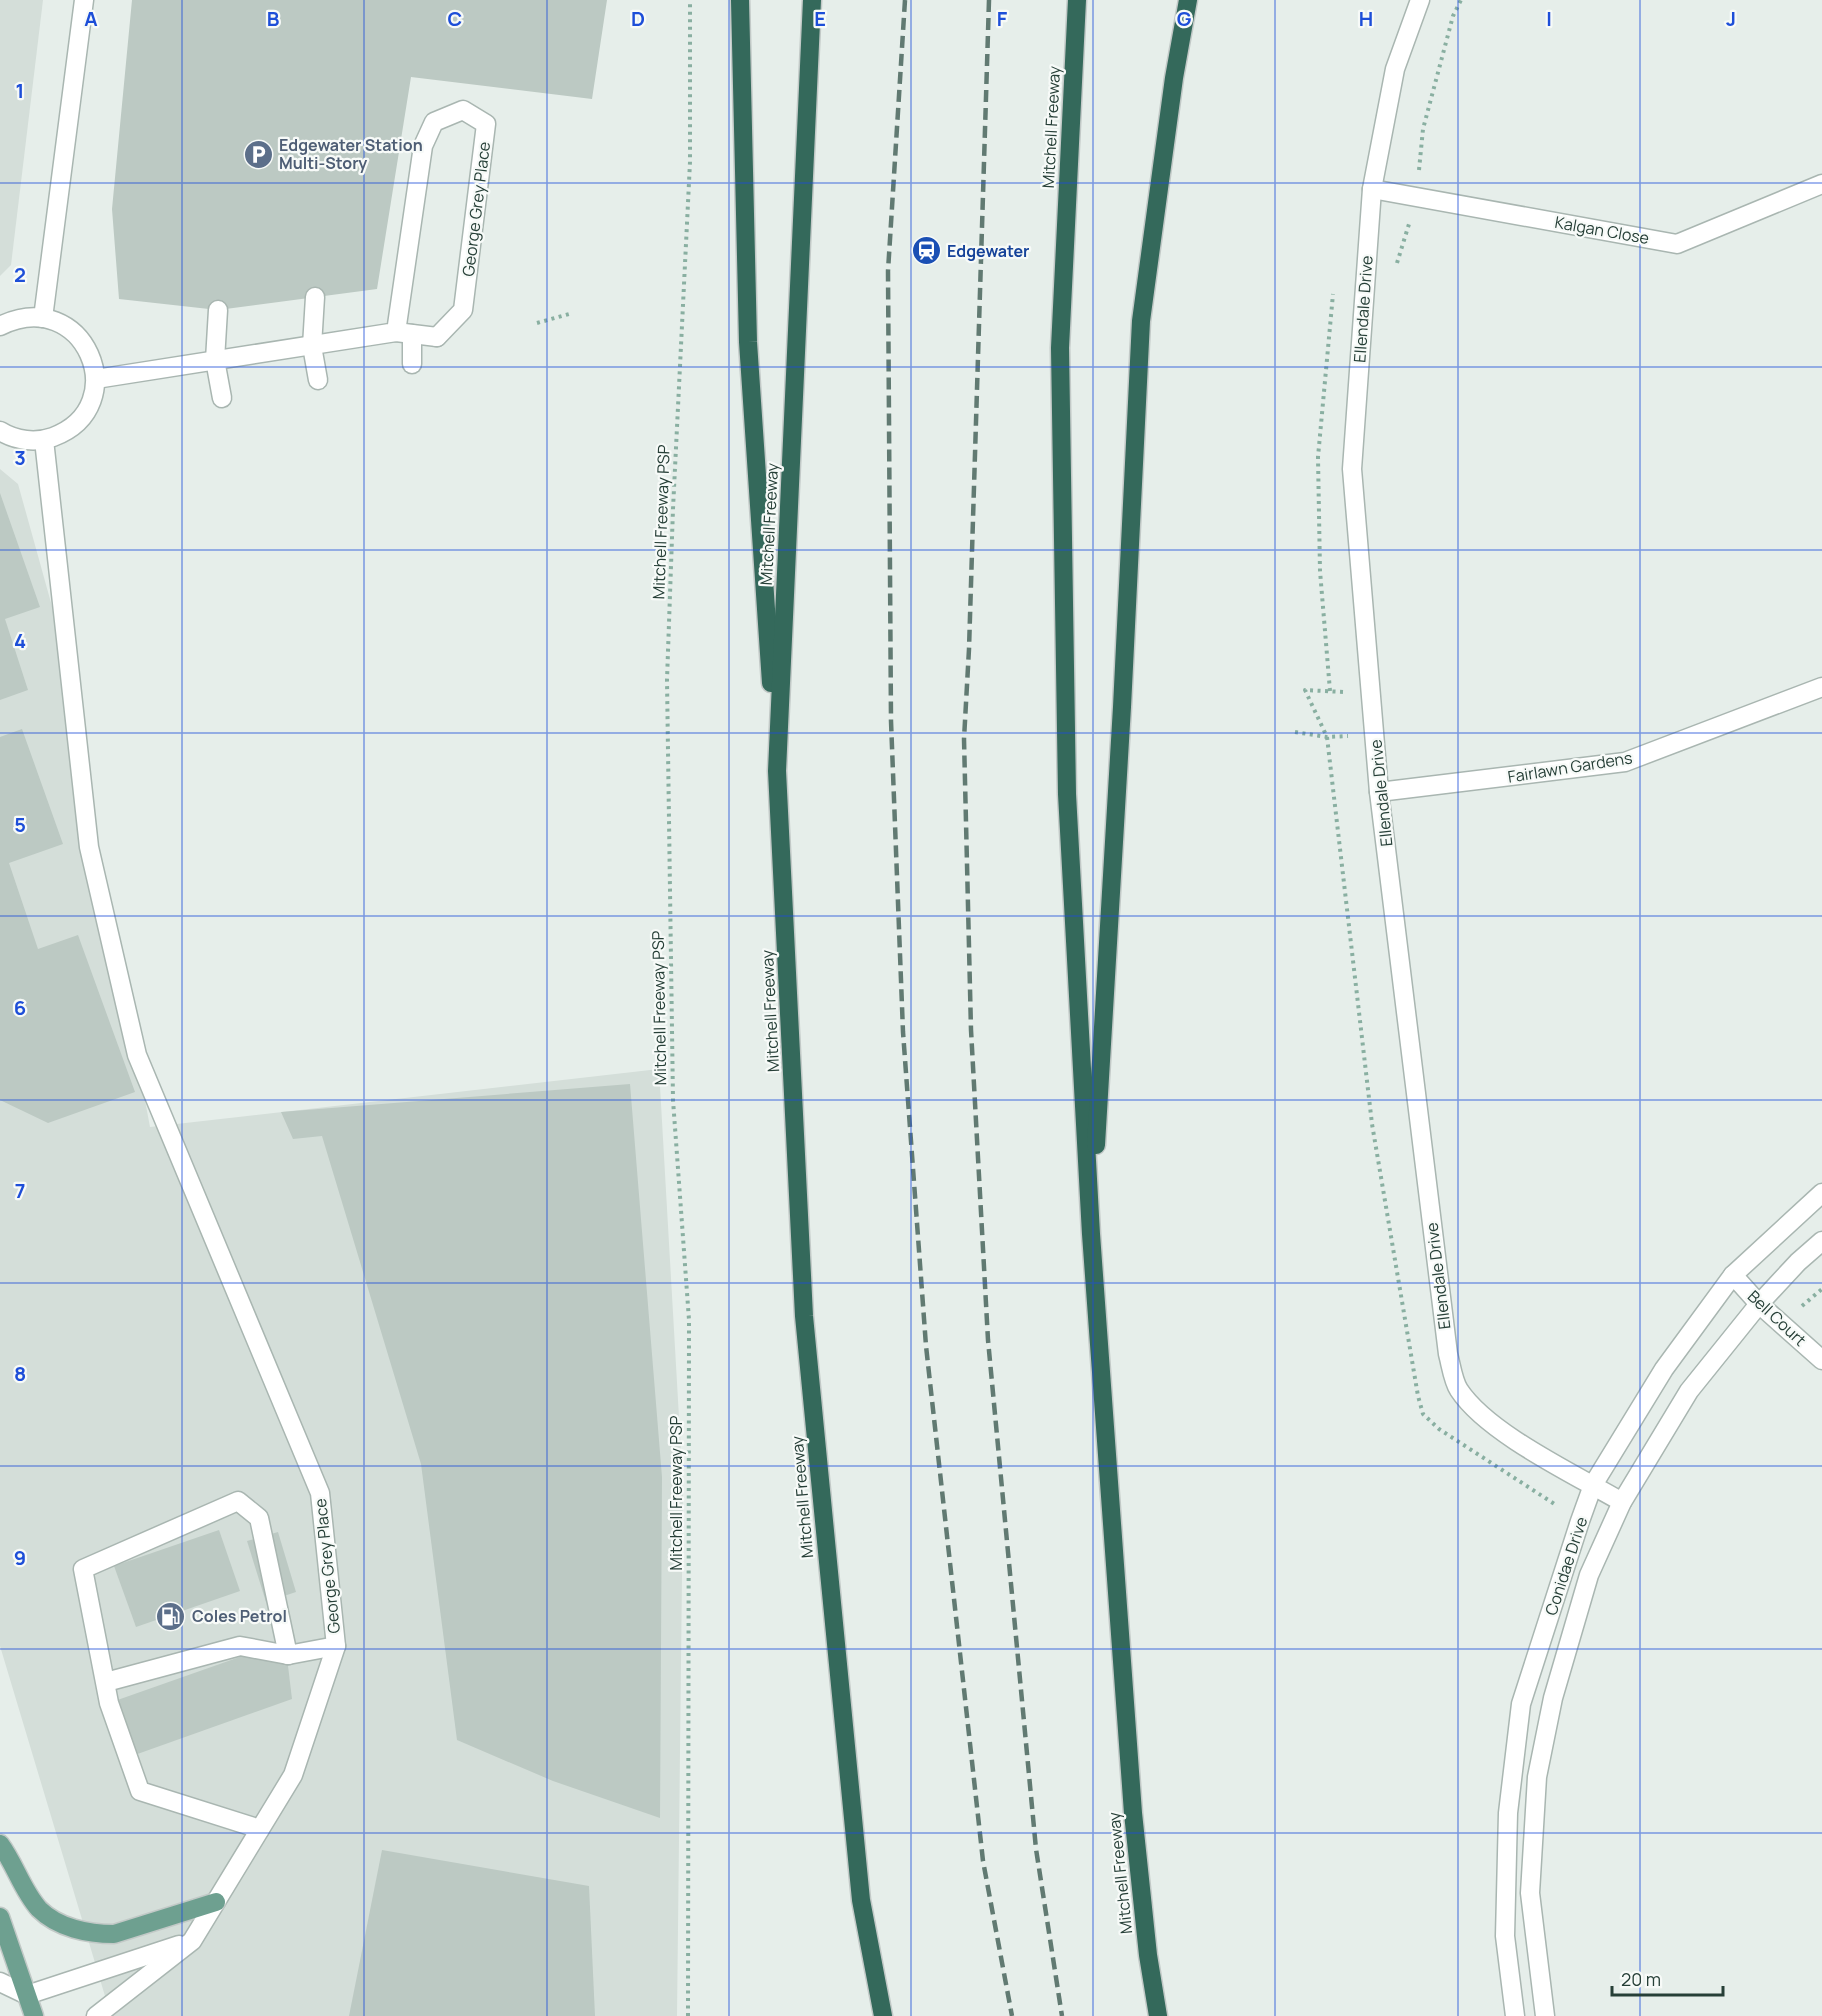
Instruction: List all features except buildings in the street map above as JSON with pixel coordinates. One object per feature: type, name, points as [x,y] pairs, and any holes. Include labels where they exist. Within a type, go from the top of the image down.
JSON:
[{"type":"highway","points":[[740,0],[748,342],[777,771]]},
{"type":"highway","name":"Mitchell Freeway","points":[[812,0],[777,771],[804,1316],[861,1900],[883,2016]]},
{"type":"highway","name":"Mitchell Freeway","points":[[1077,0],[1060,348],[1067,794],[1090,1234],[1133,1813],[1148,1955],[1158,2016]]},
{"type":"highway","points":[[1090,1234],[1122,707],[1141,321],[1174,78],[1188,0]]},
{"type":"main road","points":[[0,1844],[40,1909],[60,1923],[82,1931],[114,1934],[216,1902]]},
{"type":"main road","points":[[0,1917],[34,2016]]},
{"type":"street","points":[[43,318],[84,0]]},
{"type":"street","name":"Ellendale Drive","points":[[1420,0],[1395,69],[1372,189],[1352,469],[1379,792],[1448,1354],[1458,1389],[1487,1420],[1526,1447],[1622,1502]]},
{"type":"street","name":"George Grey Place","points":[[96,379],[404,333],[437,337],[463,310],[486,124],[463,110],[434,122],[423,146],[404,333]]},
{"type":"street","name":"Kalgan Close","points":[[1372,189],[1677,244],[1822,184]]},
{"type":"street","points":[[315,297],[312,345],[318,380]]},
{"type":"street","points":[[218,310],[215,360],[222,398]]},
{"type":"street","points":[[0,326],[15,319],[43,318],[63,325],[80,338],[92,357],[96,379],[92,399],[82,418],[65,433],[44,440],[22,440],[0,431]]},
{"type":"street","points":[[404,333],[412,364]]},
{"type":"street","name":"George Grey Place","points":[[44,440],[89,847],[137,1055],[320,1493],[336,1646],[293,1775],[192,1941],[96,2016]]},
{"type":"street","name":"Fairlawn Gardens","points":[[1379,792],[1625,762],[1822,687]]},
{"type":"street","name":"Conidae Drive","points":[[1515,2016],[1505,1936],[1508,1813],[1521,1704],[1593,1485],[1664,1369],[1733,1275],[1822,1193]]},
{"type":"street","name":"Conidae Drive","points":[[1545,2016],[1530,1893],[1537,1777],[1553,1698],[1589,1575],[1622,1502],[1689,1391],[1759,1304],[1798,1262],[1822,1241]]},
{"type":"street","name":"Bell Court","points":[[1733,1275],[1759,1304],[1822,1360]]},
{"type":"street","points":[[260,1829],[140,1791],[110,1703],[83,1569],[238,1501],[259,1518],[288,1654]]},
{"type":"street","points":[[106,1682],[240,1646],[288,1654],[336,1646]]},
{"type":"street","points":[[0,1982],[27,1995],[192,1941]]},
{"type":"path","name":"Mitchell Freeway PSP","points":[[688,2016],[689,1320],[673,1100],[668,680],[690,162],[690,0]]},
{"type":"path","points":[[1397,266],[1417,196],[1423,129],[1453,16],[1461,0]]},
{"type":"path","points":[[537,322],[570,314]]},
{"type":"path","points":[[1305,690],[1371,693]]},
{"type":"path","points":[[1295,732],[1327,736],[1375,735]]},
{"type":"path","points":[[1782,1323],[1822,1289]]},
{"type":"shaded area","points":[[0,0],[43,0],[11,265],[0,276]]},
{"type":"shaded area","points":[[0,469],[18,484],[55,617],[150,1127],[659,1069],[683,1487],[677,2016],[111,2016],[0,1646]]},
{"type":"railway","points":[[905,0],[888,271],[891,721],[903,1032],[926,1346],[983,1861],[1012,2016]]},
{"type":"railway","points":[[989,0],[969,649],[964,739],[971,1030],[988,1340],[1036,1849],[1062,2016]]},
{"type":"place","name":"Edgewater Station Multi-Story","points":[[258,154]]},
{"type":"place","name":"Edgewater","points":[[926,251]]},
{"type":"place","name":"Coles Petrol","points":[[171,1616]]}]
